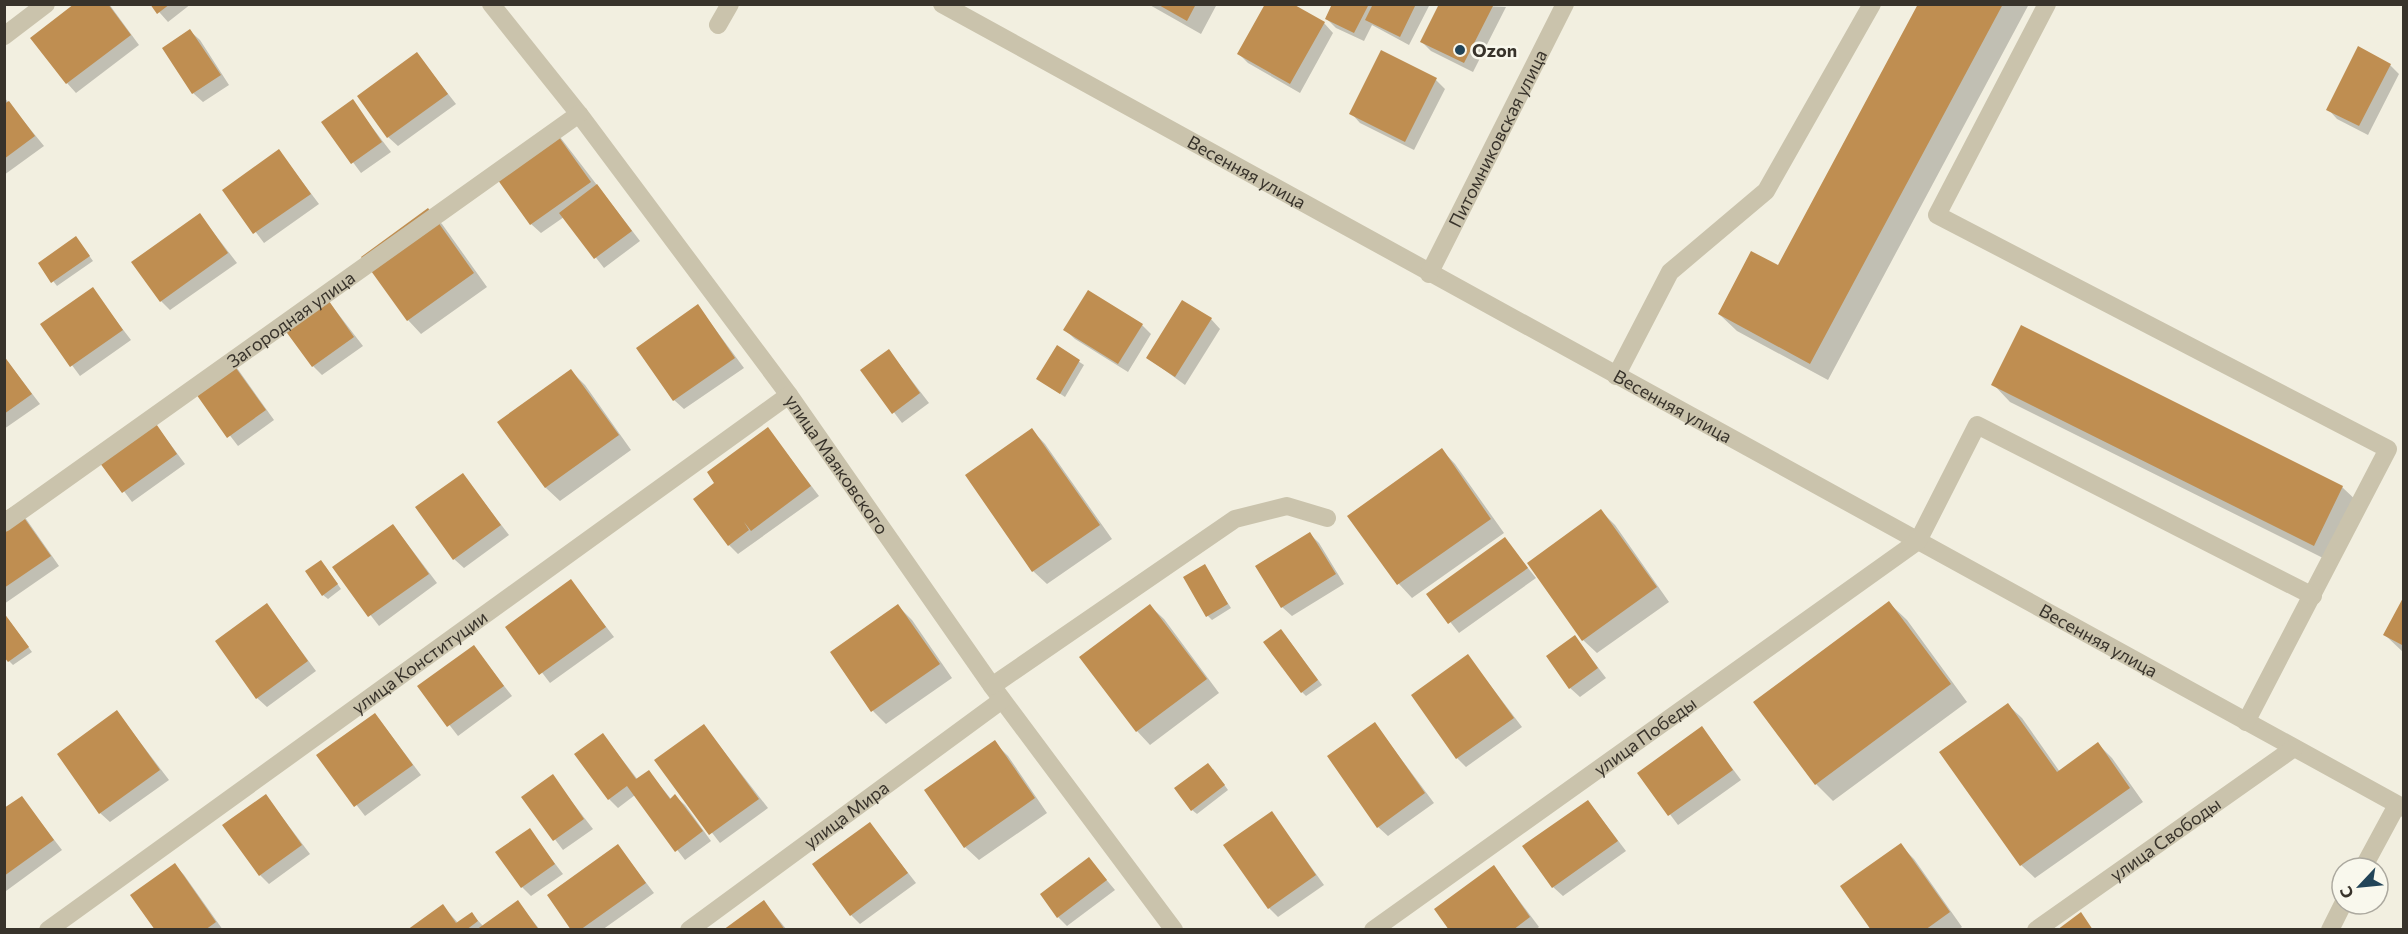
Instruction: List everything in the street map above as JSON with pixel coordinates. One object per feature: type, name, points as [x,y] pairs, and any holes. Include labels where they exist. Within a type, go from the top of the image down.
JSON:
[{"type":"street","points":[[4,36],[46,4]]},
{"type":"street","name":"улица Маяковского","points":[[491,4],[579,114],[789,395],[997,693],[1174,930]]},
{"type":"street","points":[[718,25],[730,4]]},
{"type":"street","name":"Весенняя улица","points":[[942,4],[2400,807]]},
{"type":"street","name":"Питомниковская улица","points":[[1429,274],[1565,4]]},
{"type":"street","points":[[1616,376],[1670,272],[1766,191],[1872,4]]},
{"type":"street","points":[[2047,4],[1937,215],[2388,449],[2246,722]]},
{"type":"street","name":"Загородная улица","points":[[4,523],[579,114]]},
{"type":"street","name":"улица Конституции","points":[[48,930],[789,395]]},
{"type":"street","points":[[1918,541],[1977,425],[2313,596]]},
{"type":"street","name":"улица Мира","points":[[689,930],[997,693],[1234,519],[1287,506],[1327,518]]},
{"type":"street","name":"улица Победы","points":[[1373,930],[1918,541]]},
{"type":"street","name":"улица Свободы","points":[[2036,930],[2294,748]]},
{"type":"street","points":[[2370,856],[2400,807]]},
{"type":"building","points":[[74,4],[108,4],[131,35],[66,84],[30,38]]},
{"type":"building","points":[[150,4],[170,4],[157,14]]},
{"type":"building","points":[[1157,4],[1196,4],[1187,21]]},
{"type":"building","points":[[1265,4],[1293,4],[1325,22],[1290,84],[1237,54]]},
{"type":"building","points":[[1332,4],[1369,4],[1354,33],[1325,19]]},
{"type":"building","points":[[1373,4],[1416,4],[1400,37],[1365,20]]},
{"type":"building","points":[[1439,4],[1494,4],[1464,63],[1420,42]]},
{"type":"building","points":[[1918,4],[2003,4],[1810,364],[1718,314],[1751,251],[1778,265]]},
{"type":"building","points":[[190,29],[221,75],[192,94],[162,48]]},
{"type":"building","points":[[2358,46],[2391,64],[2359,126],[2326,110]]},
{"type":"building","points":[[1381,50],[1437,78],[1405,142],[1349,114]]},
{"type":"building","points":[[417,52],[448,94],[387,138],[357,96]]},
{"type":"building","points":[[353,99],[382,142],[351,164],[321,122]]},
{"type":"building","points":[[9,101],[35,136],[4,159],[4,104]]},
{"type":"building","points":[[551,126],[591,182],[530,225],[490,169]]},
{"type":"building","points":[[279,149],[311,194],[253,234],[222,190]]},
{"type":"building","points":[[597,184],[632,231],[594,259],[559,213]]},
{"type":"building","points":[[428,208],[474,273],[407,321],[361,257]]},
{"type":"building","points":[[200,213],[228,253],[160,302],[131,262]]},
{"type":"building","points":[[76,236],[90,256],[51,283],[38,263]]},
{"type":"building","points":[[93,287],[123,330],[70,367],[40,324]]},
{"type":"building","points":[[1088,290],[1143,324],[1118,364],[1063,330]]},
{"type":"building","points":[[322,291],[354,337],[312,367],[279,322]]},
{"type":"building","points":[[1182,300],[1212,318],[1175,377],[1146,358]]},
{"type":"building","points":[[698,304],[735,358],[673,401],[636,348]]},
{"type":"building","points":[[2021,325],[2343,486],[2314,546],[1991,385]]},
{"type":"building","points":[[1057,345],[1080,360],[1060,394],[1036,379]]},
{"type":"building","points":[[889,349],[920,393],[892,414],[860,370]]},
{"type":"building","points":[[4,356],[32,394],[4,414]]},
{"type":"building","points":[[228,357],[266,410],[227,438],[189,384]]},
{"type":"building","points":[[571,369],[619,435],[545,488],[497,422]]},
{"type":"building","points":[[150,415],[177,454],[122,493],[94,455]]},
{"type":"building","points":[[768,427],[811,486],[751,531],[744,522],[749,530],[728,546],[693,499],[714,483],[707,472]]},
{"type":"building","points":[[1032,428],[1100,525],[1032,572],[965,475]]},
{"type":"building","points":[[1442,448],[1491,519],[1397,585],[1347,516]]},
{"type":"building","points":[[463,473],[501,525],[453,560],[415,507]]},
{"type":"building","points":[[15,505],[51,556],[4,588],[4,512]]},
{"type":"building","points":[[1601,509],[1657,587],[1582,641],[1527,563]]},
{"type":"building","points":[[393,524],[429,574],[368,617],[332,567]]},
{"type":"building","points":[[1310,532],[1336,574],[1281,608],[1255,566]]},
{"type":"building","points":[[1505,537],[1528,568],[1448,624],[1426,594]]},
{"type":"building","points":[[321,560],[338,584],[322,596],[305,571]]},
{"type":"building","points":[[1205,564],[1228,604],[1206,617],[1183,577]]},
{"type":"building","points":[[571,579],[606,627],[539,675],[505,627]]},
{"type":"building","points":[[2404,596],[2404,646],[2383,635]]},
{"type":"building","points":[[1889,601],[1951,684],[1815,785],[1753,702]]},
{"type":"building","points":[[267,603],[308,661],[256,699],[215,641]]},
{"type":"building","points":[[898,604],[940,664],[871,712],[830,652]]},
{"type":"building","points":[[1150,604],[1207,679],[1136,732],[1079,657]]},
{"type":"building","points":[[4,613],[29,647],[8,662],[4,657]]},
{"type":"building","points":[[1281,629],[1318,680],[1301,693],[1263,642]]},
{"type":"building","points":[[1575,635],[1598,668],[1569,689],[1546,656]]},
{"type":"building","points":[[474,645],[504,686],[447,727],[417,686]]},
{"type":"building","points":[[1468,654],[1514,718],[1456,759],[1411,695]]},
{"type":"building","points":[[2008,703],[2057,772],[2098,742],[2130,788],[2020,866],[1939,752]]},
{"type":"building","points":[[117,710],[160,770],[99,814],[57,754]]},
{"type":"building","points":[[375,713],[413,765],[354,807],[316,755]]},
{"type":"building","points":[[1375,722],[1425,793],[1377,828],[1327,756]]},
{"type":"building","points":[[704,724],[759,799],[709,835],[654,760]]},
{"type":"building","points":[[1702,726],[1733,770],[1668,816],[1637,773]]},
{"type":"building","points":[[603,733],[636,779],[649,770],[670,799],[675,794],[703,831],[675,852],[627,786],[608,800],[574,754]]},
{"type":"building","points":[[995,740],[1035,798],[964,848],[924,790]]},
{"type":"building","points":[[1208,763],[1225,785],[1191,811],[1174,788]]},
{"type":"building","points":[[553,774],[584,819],[553,841],[521,797]]},
{"type":"building","points":[[266,794],[302,845],[259,876],[222,825]]},
{"type":"building","points":[[22,796],[54,840],[4,876],[4,808]]},
{"type":"building","points":[[1588,800],[1618,841],[1552,888],[1522,846]]},
{"type":"building","points":[[1272,811],[1316,875],[1268,909],[1223,845]]},
{"type":"building","points":[[870,822],[908,873],[850,916],[812,864]]},
{"type":"building","points":[[530,828],[555,864],[521,888],[495,852]]},
{"type":"building","points":[[1901,843],[1950,912],[1925,930],[1871,930],[1840,886]]},
{"type":"building","points":[[618,844],[646,883],[580,930],[571,930],[547,895]]},
{"type":"building","points":[[1089,857],[1107,880],[1057,918],[1040,894]]},
{"type":"building","points":[[175,863],[216,922],[205,930],[155,930],[130,895]]},
{"type":"building","points":[[1494,865],[1530,917],[1513,930],[1449,930],[1434,909]]},
{"type":"building","points":[[518,900],[539,930],[476,930]]},
{"type":"building","points":[[764,900],[785,930],[723,930]]},
{"type":"building","points":[[443,904],[456,923],[472,912],[478,921],[466,930],[407,930]]},
{"type":"building","points":[[2081,912],[2093,930],[2057,930]]},
{"type":"place","name":"Ozon","points":[[1460,50]]}]
